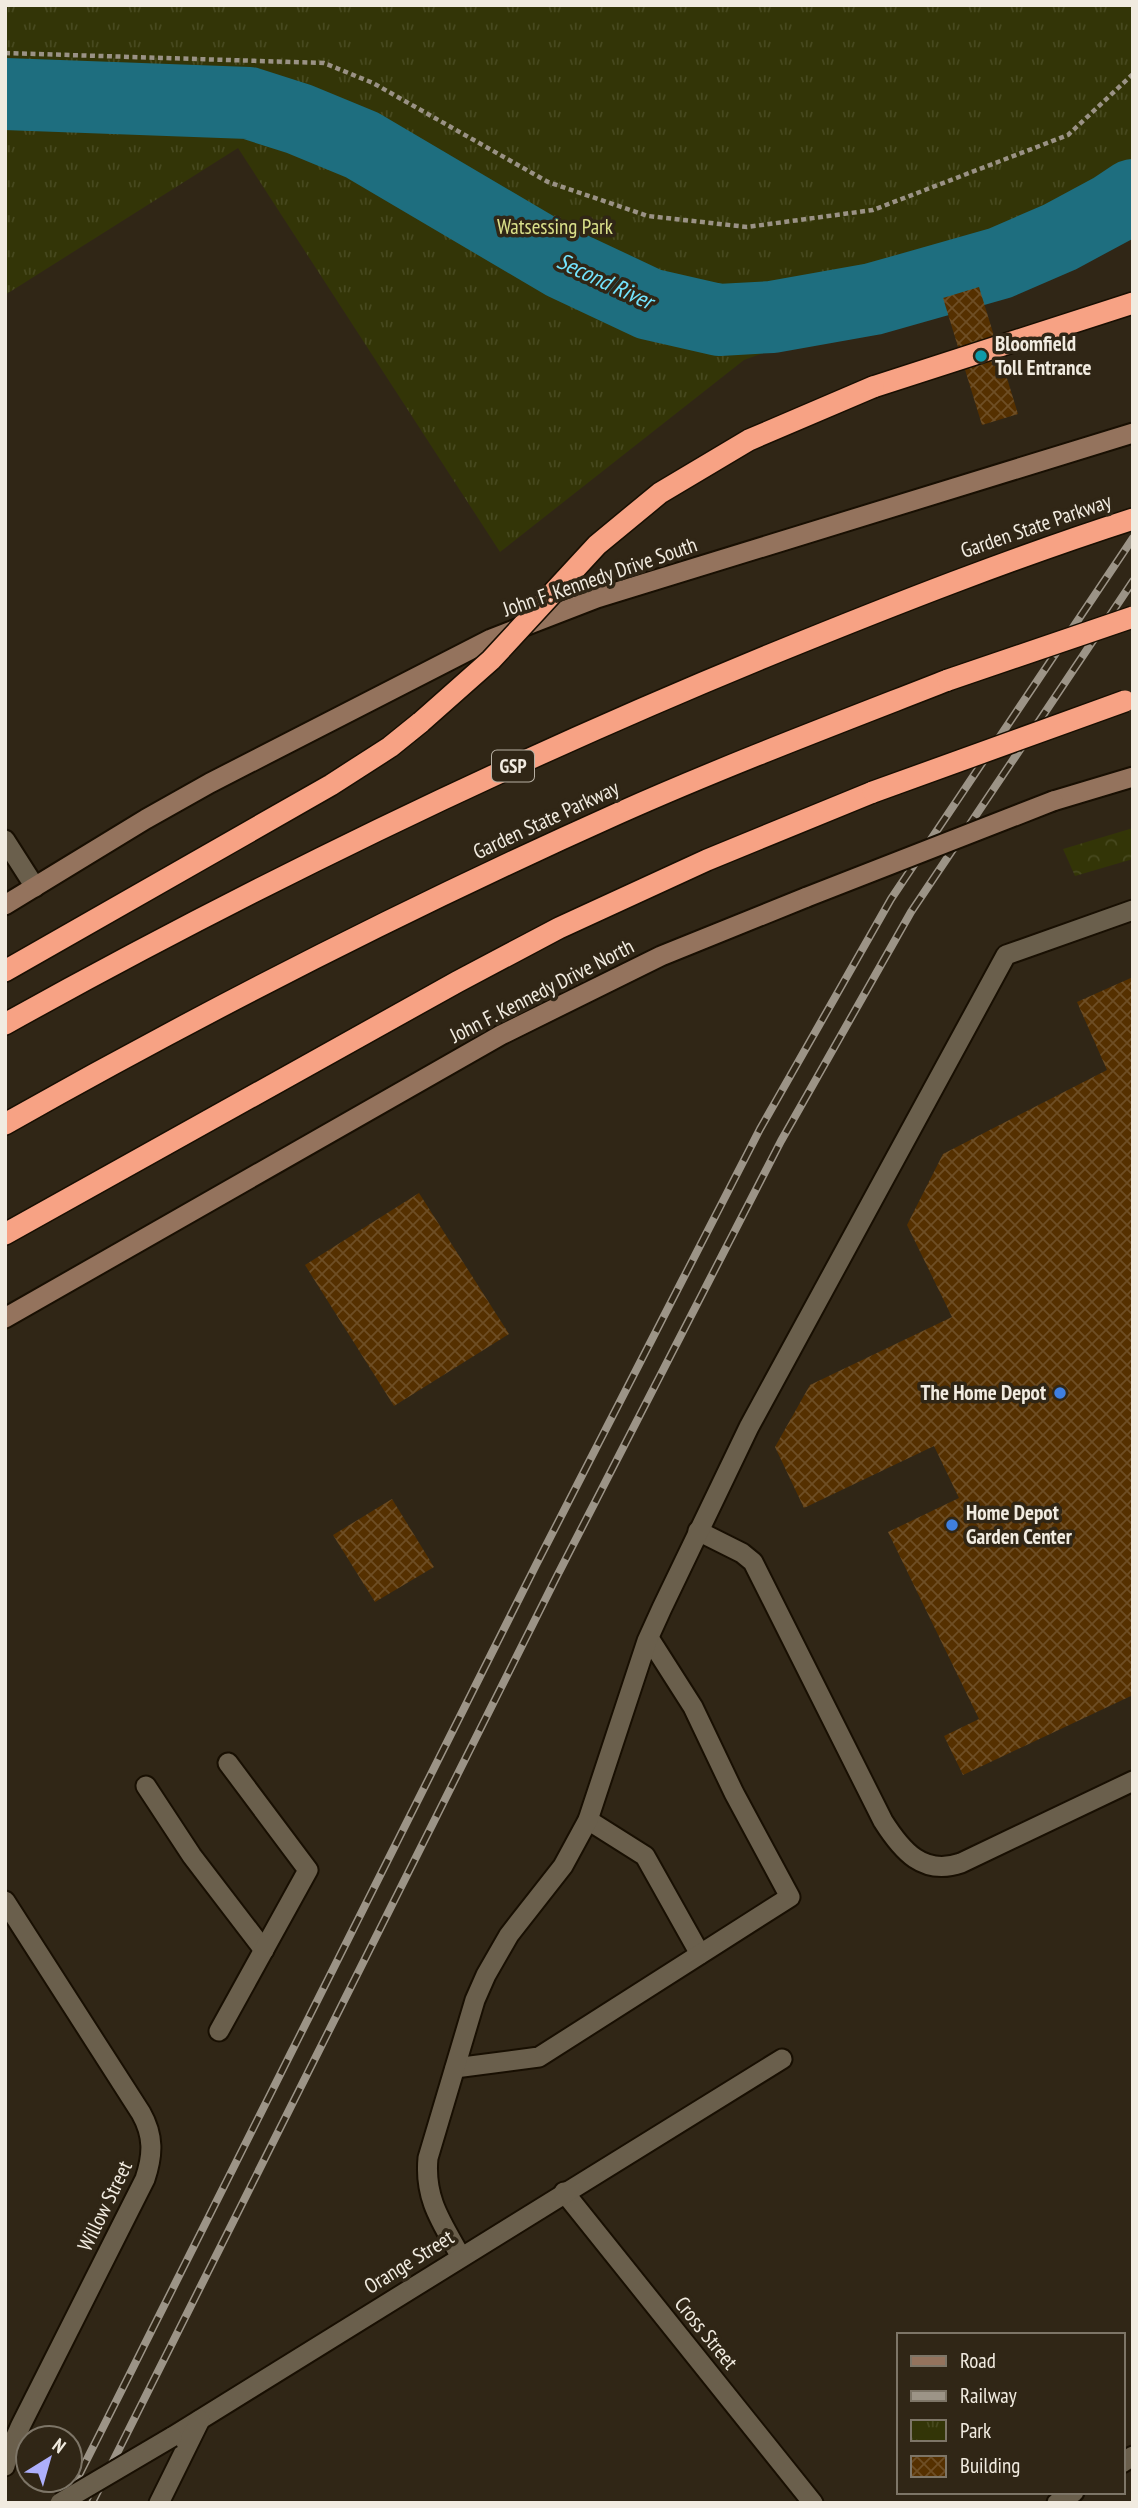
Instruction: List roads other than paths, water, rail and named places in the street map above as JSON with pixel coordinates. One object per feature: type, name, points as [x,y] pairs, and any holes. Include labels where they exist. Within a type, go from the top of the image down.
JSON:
[{"type":"highway","points":[[5,971],[331,785],[390,747],[470,682],[597,545],[660,493],[697,470],[749,440],[873,387],[1133,303]]},
{"type":"highway","name":"Garden State Parkway","points":[[5,1024],[250,894],[508,768],[655,701],[908,598],[1133,519]]},
{"type":"highway","name":"Garden State Parkway","points":[[5,1124],[237,997],[358,936],[622,812],[948,680],[1133,617]]},
{"type":"highway","points":[[5,1234],[547,934],[707,860],[873,793],[1129,700]]},
{"type":"main road","name":"John F. Kennedy Drive South","points":[[5,905],[210,783],[451,659],[525,624],[597,598],[1128,434]]},
{"type":"main road","name":"John F. Kennedy Drive North","points":[[5,1318],[501,1035],[661,956],[1053,801],[1133,777]]},
{"type":"street","points":[[5,840],[35,887]]},
{"type":"street","points":[[461,2257],[437,2214],[426,2176],[428,2158],[475,2000],[496,1954],[563,1867],[588,1820],[649,1638],[749,1427],[1006,955],[1133,910]]},
{"type":"street","points":[[698,1531],[742,1553],[753,1562],[883,1821],[895,1840],[920,1862],[946,1868],[961,1863],[1133,1781]]},
{"type":"street","points":[[455,2068],[539,2057],[790,1897],[734,1793],[693,1707],[649,1638]]},
{"type":"street","points":[[219,2031],[308,1870],[228,1763]]},
{"type":"street","points":[[146,1786],[192,1856],[264,1950]]},
{"type":"street","points":[[588,1820],[645,1856],[700,1954]]},
{"type":"street","name":"Willow Street","points":[[5,1901],[149,2127],[152,2160],[145,2179],[21,2425],[5,2466]]},
{"type":"street","name":"Orange Street","points":[[60,2503],[200,2420],[782,2059]]},
{"type":"street","name":"Cross Street","points":[[564,2192],[813,2503]]},
{"type":"street","points":[[159,2503],[200,2420]]},
{"type":"waterway","name":"Second River","points":[[5,94],[249,103],[299,119],[362,145],[564,264],[649,304],[719,320],[772,317],[873,299],[1000,263],[1060,237],[1133,195]]},
{"type":"railway","points":[[65,2503],[536,1565],[760,1129],[891,899],[1133,538]]},
{"type":"railway","points":[[92,2503],[557,1576],[781,1141],[911,912],[1133,581]]},
{"type":"place","name":"Bloomfield Toll Entrance","points":[[981,356]]},
{"type":"place","name":"The Home Depot","points":[[1060,1393]]},
{"type":"place","name":"Home Depot Garden Center","points":[[952,1525]]},
{"type":"park label","name":"Watsessing Park","points":[[555,227]]}]
